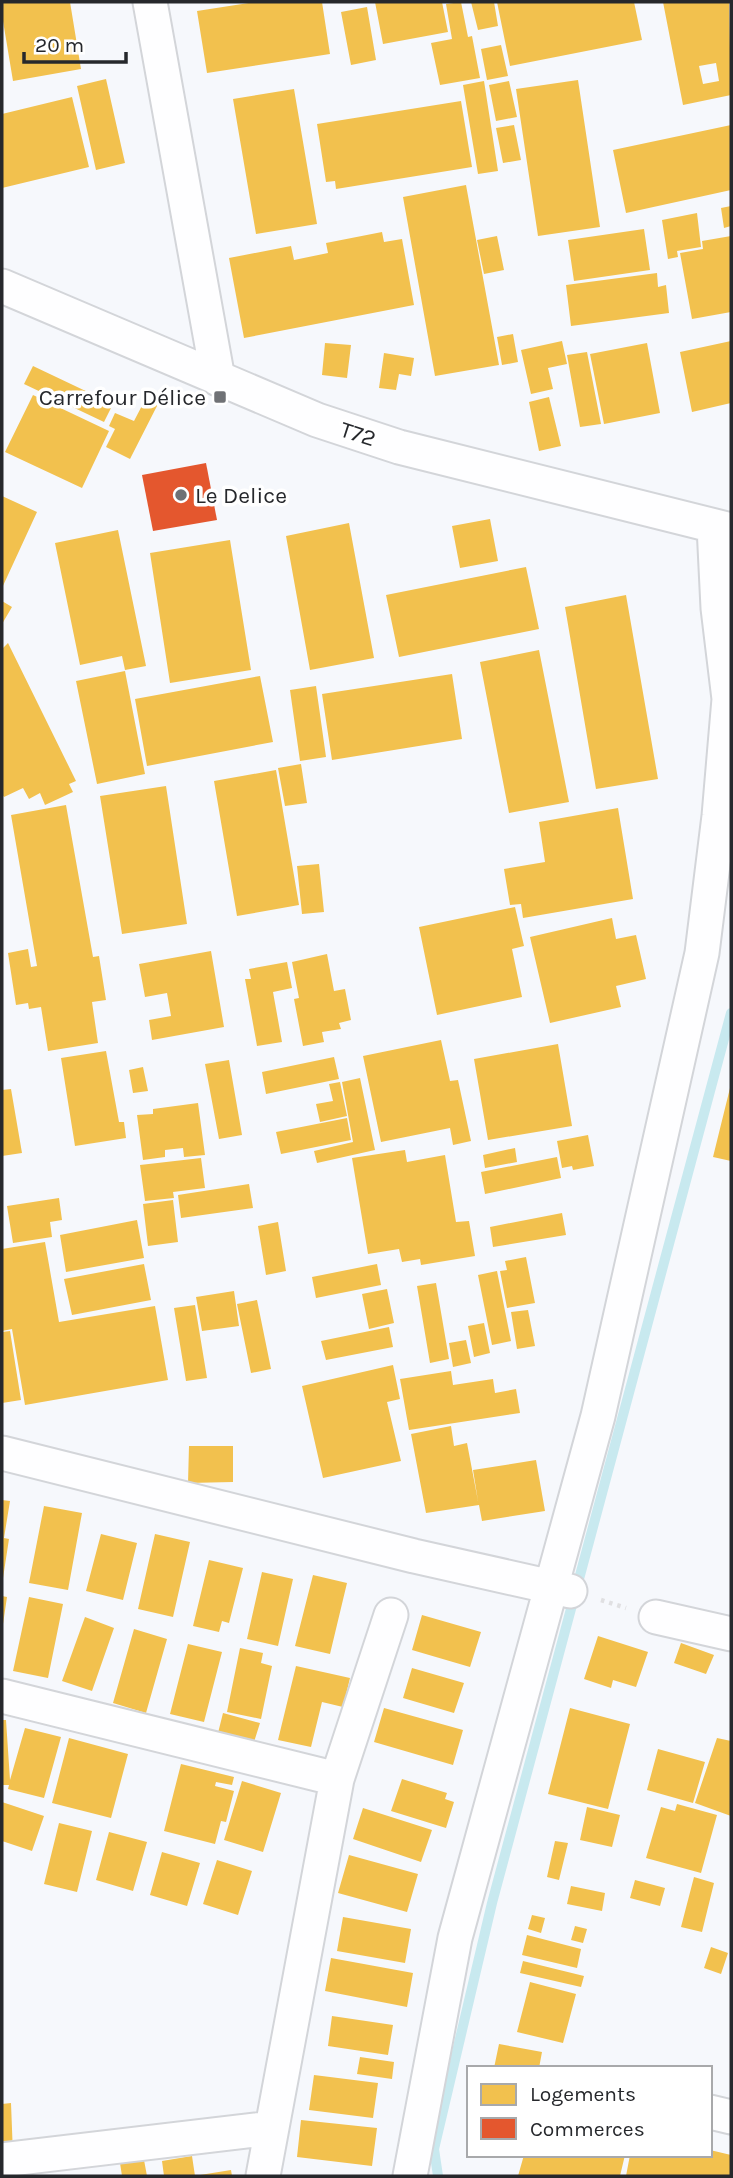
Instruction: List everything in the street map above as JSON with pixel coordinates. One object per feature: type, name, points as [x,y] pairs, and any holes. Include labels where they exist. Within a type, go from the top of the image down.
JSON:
[{"type":"street","points":[[150,2],[218,379]]},
{"type":"street","name":"T72","points":[[2,286],[317,420],[399,447],[723,528]]},
{"type":"street","points":[[410,2176],[454,1938],[561,1589],[702,953],[730,696],[718,608],[723,528]]},
{"type":"street","points":[[2,1453],[561,1589]]},
{"type":"street","points":[[263,2176],[337,1779],[391,1615]]},
{"type":"street","points":[[656,1617],[731,1634]]},
{"type":"street","points":[[2,1696],[337,1779]]},
{"type":"street","points":[[712,2112],[731,2117]]},
{"type":"street","points":[[2,2160],[272,2128]]},
{"type":"path","points":[[561,1589],[656,1617]]},
{"type":"building: Logements","points":[[2,2],[70,2],[81,69],[13,81]]},
{"type":"building: Logements","points":[[255,2],[322,2],[330,54],[207,73],[197,11]]},
{"type":"building: Logements","points":[[375,2],[442,2],[448,32],[383,44]]},
{"type":"building: Logements","points":[[461,2],[468,37],[472,36],[480,78],[440,85],[431,43],[452,39],[446,4]]},
{"type":"building: Logements","points":[[471,2],[494,2],[498,26],[478,30]]},
{"type":"building: Logements","points":[[497,2],[634,2],[642,40],[510,66]]},
{"type":"building: Logements","points":[[663,2],[729,2],[731,95],[683,105]],"holes":[[[716,63],[719,81],[703,84],[699,66]]]},
{"type":"building: Logements","points":[[367,7],[376,60],[351,65],[341,12]]},
{"type":"building: Logements","points":[[501,45],[508,76],[487,80],[481,49]]},
{"type":"building: Logements","points":[[106,79],[125,163],[96,170],[77,86]]},
{"type":"building: Logements","points":[[578,80],[600,227],[538,236],[516,89]]},
{"type":"building: Logements","points":[[484,81],[498,171],[478,174],[463,85]]},
{"type":"building: Logements","points":[[509,81],[517,117],[496,121],[489,85]]},
{"type":"building: Logements","points":[[294,89],[317,224],[256,234],[233,99]]},
{"type":"building: Logements","points":[[72,97],[89,167],[2,188],[2,114]]},
{"type":"building: Logements","points":[[461,101],[472,167],[336,189],[335,181],[326,182],[317,124]]},
{"type":"building: Logements","points":[[514,125],[521,160],[503,163],[496,128]]},
{"type":"building: Logements","points":[[731,125],[731,190],[626,213],[613,150]]},
{"type":"building: Logements","points":[[466,185],[499,365],[435,376],[403,197]]},
{"type":"building: Logements","points":[[731,206],[731,226],[724,228],[721,208]]},
{"type":"building: Logements","points":[[697,213],[701,247],[677,251],[678,257],[668,259],[662,220]]},
{"type":"building: Logements","points":[[644,229],[650,270],[574,281],[568,240]]},
{"type":"building: Logements","points":[[382,232],[384,242],[402,239],[414,305],[244,338],[229,258],[291,246],[294,260],[328,253],[326,243]]},
{"type":"building: Logements","points":[[497,236],[504,270],[484,274],[477,240]]},
{"type":"building: Logements","points":[[731,236],[731,312],[692,319],[680,253],[703,249],[702,241]]},
{"type":"building: Logements","points":[[657,273],[658,287],[666,285],[669,313],[571,326],[566,285]]},
{"type":"building: Logements","points":[[513,334],[518,362],[502,365],[497,337]]},
{"type":"building: Logements","points":[[562,341],[567,364],[548,368],[553,389],[531,394],[521,350]]},
{"type":"building: Logements","points":[[731,341],[731,403],[692,412],[680,352]]},
{"type":"building: Logements","points":[[325,343],[351,345],[347,378],[322,375]]},
{"type":"building: Logements","points":[[647,343],[660,413],[604,424],[590,354]]},
{"type":"building: Logements","points":[[587,352],[601,424],[580,427],[567,355]]},
{"type":"building: Logements","points":[[384,353],[414,358],[411,376],[399,374],[396,390],[379,388]]},
{"type":"building: Logements","points":[[33,366],[113,404],[104,422],[24,384]]},
{"type":"building: Logements","points":[[33,395],[109,431],[82,488],[5,452]]},
{"type":"building: Logements","points":[[549,397],[561,446],[539,451],[529,402]]},
{"type":"building: Logements","points":[[146,398],[158,404],[130,459],[106,447],[115,429],[109,426],[115,413],[134,421]]},
{"type":"building: Logements","points":[[2,496],[37,512],[2,588]]},
{"type":"building: Logements","points":[[490,519],[498,561],[460,568],[452,526]]},
{"type":"building: Logements","points":[[349,523],[374,658],[310,670],[286,536]]},
{"type":"building: Logements","points":[[118,530],[146,666],[125,670],[122,656],[80,665],[55,543]]},
{"type":"building: Logements","points":[[230,540],[251,670],[170,683],[150,553]]},
{"type":"building: Logements","points":[[526,567],[539,629],[399,657],[386,595]]},
{"type":"building: Logements","points":[[626,595],[658,779],[596,789],[565,607]]},
{"type":"building: Logements","points":[[2,601],[12,607],[2,624]]},
{"type":"building: Logements","points":[[8,643],[76,781],[69,784],[73,792],[45,805],[40,793],[29,799],[23,788],[4,797],[2,794],[2,649]]},
{"type":"building: Logements","points":[[539,650],[569,802],[509,813],[480,662]]},
{"type":"building: Logements","points":[[125,671],[145,774],[97,784],[76,681]]},
{"type":"building: Logements","points":[[452,674],[462,739],[332,760],[322,694]]},
{"type":"building: Logements","points":[[260,676],[273,742],[147,766],[135,699]]},
{"type":"building: Logements","points":[[316,686],[326,757],[300,761],[290,690]]},
{"type":"building: Logements","points":[[301,764],[307,803],[285,806],[278,768]]},
{"type":"building: Logements","points":[[276,770],[299,905],[237,916],[214,781]]},
{"type":"building: Logements","points":[[166,786],[187,924],[122,934],[100,796]]},
{"type":"building: Logements","points":[[66,805],[93,957],[99,956],[106,1000],[92,1002],[98,1043],[48,1051],[41,1007],[29,1009],[28,1003],[16,1005],[8,953],[28,949],[31,967],[37,966],[11,815]]},
{"type":"building: Logements","points":[[618,808],[633,899],[523,918],[521,904],[510,905],[504,869],[545,862],[539,822]]},
{"type":"building: Logements","points":[[319,864],[324,912],[302,914],[297,866]]},
{"type":"building: Logements","points":[[515,907],[524,946],[512,949],[522,997],[437,1015],[419,927]]},
{"type":"building: Logements","points":[[612,918],[616,939],[636,935],[646,979],[616,986],[621,1007],[550,1023],[530,937]]},
{"type":"building: Logements","points":[[211,951],[224,1027],[152,1040],[149,1020],[171,1016],[167,993],[145,997],[139,964]]},
{"type":"building: Logements","points":[[327,954],[334,991],[345,989],[351,1020],[339,1023],[341,1029],[322,1032],[324,1042],[303,1046],[294,999],[299,998],[292,962]]},
{"type":"building: Logements","points":[[287,962],[292,988],[273,992],[282,1042],[257,1046],[245,979],[251,979],[249,969]]},
{"type":"building: Logements","points":[[441,1040],[450,1081],[458,1080],[471,1141],[453,1145],[450,1128],[381,1142],[363,1056]]},
{"type":"building: Logements","points":[[558,1044],[572,1126],[488,1140],[474,1059]]},
{"type":"building: Logements","points":[[106,1051],[119,1122],[124,1122],[126,1138],[75,1146],[61,1058]]},
{"type":"building: Logements","points":[[334,1057],[339,1079],[266,1094],[262,1072]]},
{"type":"building: Logements","points":[[229,1060],[242,1135],[219,1139],[205,1064]]},
{"type":"building: Logements","points":[[143,1067],[148,1091],[133,1093],[129,1070]]},
{"type":"building: Logements","points":[[360,1078],[375,1150],[317,1163],[314,1151],[353,1142],[342,1082]]},
{"type":"building: Logements","points":[[340,1082],[347,1116],[320,1122],[316,1104],[333,1101],[329,1084]]},
{"type":"building: Logements","points":[[11,1089],[22,1153],[2,1156],[2,1090]]},
{"type":"building: Logements","points":[[731,1089],[731,1161],[713,1157]]},
{"type":"building: Logements","points":[[198,1103],[205,1155],[184,1157],[183,1148],[165,1150],[165,1157],[143,1160],[137,1115],[153,1114],[153,1109]]},
{"type":"building: Logements","points":[[347,1118],[351,1140],[281,1154],[276,1132]]},
{"type":"building: Logements","points":[[588,1135],[594,1166],[573,1170],[572,1166],[562,1168],[557,1141]]},
{"type":"building: Logements","points":[[515,1148],[517,1162],[485,1168],[483,1155]]},
{"type":"building: Logements","points":[[405,1150],[407,1162],[445,1155],[456,1222],[469,1221],[475,1256],[421,1265],[420,1259],[402,1262],[399,1249],[368,1254],[352,1158]]},
{"type":"building: Logements","points":[[557,1157],[561,1178],[485,1194],[481,1172]]},
{"type":"building: Logements","points":[[201,1158],[205,1188],[173,1192],[174,1198],[145,1201],[140,1165]]},
{"type":"building: Logements","points":[[249,1184],[253,1208],[181,1218],[178,1195]]},
{"type":"building: Logements","points":[[59,1198],[62,1220],[50,1222],[52,1237],[13,1243],[7,1206]]},
{"type":"building: Logements","points":[[173,1200],[178,1242],[148,1246],[143,1204]]},
{"type":"building: Logements","points":[[562,1213],[566,1235],[493,1247],[490,1227]]},
{"type":"building: Logements","points":[[137,1220],[144,1258],[66,1272],[60,1235]]},
{"type":"building: Logements","points":[[278,1222],[286,1271],[266,1275],[258,1226]]},
{"type":"building: Logements","points":[[45,1242],[59,1322],[155,1306],[168,1380],[25,1405],[12,1329],[2,1331],[2,1249]]},
{"type":"building: Logements","points":[[526,1257],[535,1303],[507,1308],[500,1271],[507,1270],[505,1261]]},
{"type":"building: Logements","points":[[144,1264],[151,1300],[72,1315],[64,1279]]},
{"type":"building: Logements","points":[[377,1264],[381,1285],[316,1298],[312,1277]]},
{"type":"building: Logements","points":[[497,1271],[511,1341],[492,1345],[478,1275]]},
{"type":"building: Logements","points":[[436,1283],[449,1359],[430,1363],[417,1286]]},
{"type":"building: Logements","points":[[387,1289],[394,1323],[369,1329],[362,1294]]},
{"type":"building: Logements","points":[[234,1291],[239,1326],[202,1331],[196,1297]]},
{"type":"building: Logements","points":[[257,1300],[271,1369],[251,1373],[237,1304]]},
{"type":"building: Logements","points":[[195,1305],[207,1378],[186,1381],[174,1308]]},
{"type":"building: Logements","points":[[528,1310],[535,1346],[517,1349],[511,1312]]},
{"type":"building: Logements","points":[[484,1323],[490,1353],[474,1357],[468,1326]]},
{"type":"building: Logements","points":[[389,1327],[393,1347],[326,1360],[321,1341]]},
{"type":"building: Logements","points":[[10,1331],[21,1400],[2,1403],[2,1332]]},
{"type":"building: Logements","points":[[466,1340],[471,1363],[453,1367],[449,1343]]},
{"type":"building: Logements","points":[[393,1365],[400,1399],[387,1402],[401,1461],[323,1478],[302,1386]]},
{"type":"building: Logements","points":[[451,1371],[453,1385],[493,1379],[495,1393],[516,1389],[520,1413],[409,1430],[400,1379]]},
{"type":"building: Logements","points":[[451,1426],[454,1446],[467,1443],[478,1501],[473,1470],[536,1460],[545,1511],[482,1521],[479,1505],[426,1513],[411,1434]]},
{"type":"building: Logements","points":[[189,1446],[233,1446],[233,1482],[188,1483]]},
{"type":"building: Logements","points":[[2,1500],[10,1501],[4,1538],[9,1539],[3,1578]]},
{"type":"building: Logements","points":[[44,1506],[82,1513],[68,1590],[29,1583]]},
{"type":"building: Logements","points":[[101,1534],[137,1543],[123,1600],[86,1591]]},
{"type":"building: Logements","points":[[155,1534],[190,1542],[173,1617],[138,1609]]},
{"type":"building: Logements","points":[[209,1560],[243,1568],[229,1623],[222,1621],[219,1632],[193,1626]]},
{"type":"building: Logements","points":[[262,1572],[293,1579],[278,1646],[247,1639]]},
{"type":"building: Logements","points":[[313,1575],[347,1583],[330,1654],[295,1646]]},
{"type":"building: Logements","points":[[2,1596],[7,1597],[3,1624],[2,1624]]},
{"type":"building: Logements","points":[[29,1597],[63,1604],[48,1678],[13,1671]]},
{"type":"building: Logements","points":[[422,1615],[481,1632],[470,1667],[412,1650]]},
{"type":"building: Logements","points":[[85,1617],[114,1628],[92,1691],[62,1681]]},
{"type":"building: Logements","points":[[134,1629],[167,1639],[146,1713],[113,1703]]},
{"type":"building: Logements","points":[[598,1636],[648,1652],[636,1687],[613,1680],[611,1688],[584,1679]]},
{"type":"building: Logements","points":[[681,1643],[714,1655],[706,1674],[674,1663]]},
{"type":"building: Logements","points":[[188,1644],[222,1652],[204,1722],[170,1714]]},
{"type":"building: Logements","points":[[240,1648],[263,1653],[261,1663],[272,1666],[261,1719],[227,1712]]},
{"type":"building: Logements","points":[[296,1666],[350,1678],[343,1707],[322,1702],[311,1747],[278,1740]]},
{"type":"building: Logements","points":[[412,1668],[464,1683],[454,1713],[403,1698]]},
{"type":"building: Logements","points":[[384,1708],[463,1730],[453,1765],[374,1742]]},
{"type":"building: Logements","points":[[570,1708],[630,1724],[608,1809],[548,1794]]},
{"type":"building: Logements","points":[[223,1713],[260,1723],[254,1742],[218,1733]]},
{"type":"building: Logements","points":[[2,1720],[6,1720],[10,1780],[25,1728],[61,1737],[44,1798],[2,1785]]},
{"type":"building: Logements","points":[[69,1738],[128,1754],[111,1818],[52,1803]]},
{"type":"building: Logements","points":[[717,1738],[731,1741],[731,1816],[695,1803]]},
{"type":"building: Logements","points":[[658,1749],[705,1762],[693,1803],[647,1790]]},
{"type":"building: Logements","points":[[181,1764],[234,1777],[232,1785],[216,1782],[215,1786],[234,1791],[226,1822],[221,1821],[215,1844],[164,1831]]},
{"type":"building: Logements","points":[[402,1779],[447,1793],[445,1799],[454,1802],[446,1828],[391,1811]]},
{"type":"building: Logements","points":[[242,1781],[281,1793],[263,1852],[224,1840]]},
{"type":"building: Logements","points":[[2,1802],[44,1816],[32,1851],[2,1841]]},
{"type":"building: Logements","points":[[677,1804],[717,1815],[701,1873],[646,1858],[661,1807],[675,1811]]},
{"type":"building: Logements","points":[[587,1807],[620,1815],[612,1847],[580,1840]]},
{"type":"building: Logements","points":[[363,1808],[432,1830],[421,1862],[353,1839]]},
{"type":"building: Logements","points":[[59,1823],[92,1831],[77,1892],[44,1884]]},
{"type":"building: Logements","points":[[109,1832],[147,1842],[133,1891],[96,1880]]},
{"type":"building: Logements","points":[[555,1841],[568,1843],[559,1880],[547,1877]]},
{"type":"building: Logements","points":[[162,1852],[200,1863],[187,1906],[150,1895]]},
{"type":"building: Logements","points":[[349,1855],[418,1874],[407,1912],[338,1893]]},
{"type":"building: Logements","points":[[217,1860],[252,1871],[238,1915],[203,1904]]},
{"type":"building: Logements","points":[[694,1877],[714,1883],[702,1932],[681,1927]]},
{"type":"building: Logements","points":[[635,1880],[665,1888],[660,1906],[630,1898]]},
{"type":"building: Logements","points":[[571,1886],[605,1893],[602,1911],[567,1904]]},
{"type":"building: Logements","points":[[532,1915],[545,1918],[541,1933],[528,1929]]},
{"type":"building: Logements","points":[[343,1917],[411,1929],[405,1963],[337,1951]]},
{"type":"building: Logements","points":[[575,1926],[587,1929],[583,1943],[571,1940]]},
{"type":"building: Logements","points":[[527,1935],[581,1949],[577,1968],[522,1955]]},
{"type":"building: Logements","points":[[711,1947],[728,1953],[721,1974],[704,1968]]},
{"type":"building: Logements","points":[[331,1958],[413,1973],[407,2007],[325,1991]]},
{"type":"building: Logements","points":[[523,1961],[584,1976],[581,1987],[520,1973]]},
{"type":"building: Logements","points":[[530,1982],[576,1994],[563,2043],[517,2032]]},
{"type":"building: Logements","points":[[332,2016],[393,2025],[388,2055],[328,2046]]},
{"type":"building: Logements","points":[[499,2044],[542,2052],[539,2066],[494,2066]]},
{"type":"building: Logements","points":[[360,2057],[394,2062],[392,2079],[357,2074]]},
{"type":"building: Logements","points":[[314,2075],[378,2083],[373,2118],[309,2110]]},
{"type":"building: Logements","points":[[11,2103],[13,2155],[2,2155],[2,2104]]},
{"type":"building: Logements","points":[[301,2120],[377,2128],[372,2166],[297,2157]]},
{"type":"building: Logements","points":[[712,2150],[731,2155],[731,2176],[626,2176],[630,2157],[712,2157]]},
{"type":"building: Logements","points":[[192,2156],[195,2176],[164,2176],[162,2161]]},
{"type":"building: Logements","points":[[523,2157],[625,2157],[620,2176],[518,2176]]},
{"type":"building: Logements","points":[[144,2160],[147,2176],[122,2176],[120,2163]]},
{"type":"building: Logements","points":[[231,2170],[232,2176],[200,2176],[200,2175]]},
{"type":"building: Commerces","points":[[206,463],[217,520],[153,531],[142,475]]},
{"type":"waterway","points":[[438,2176],[434,2149],[492,1903],[731,1013]]},
{"type":"place","name":"Carrefour Délice","points":[[220,397]]},
{"type":"place","name":"Le Delice","points":[[181,495]]}]
